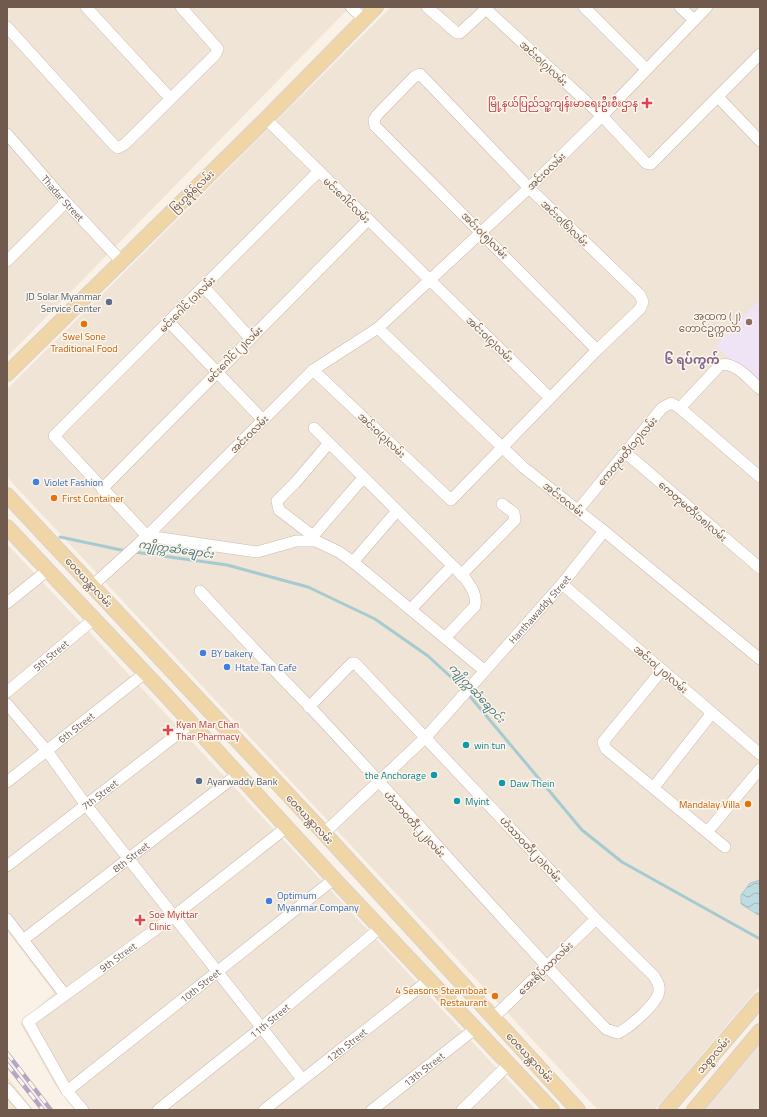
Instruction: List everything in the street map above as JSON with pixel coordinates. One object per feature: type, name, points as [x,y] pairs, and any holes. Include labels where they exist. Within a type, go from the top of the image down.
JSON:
[{"type":"main road","name":"ဗြဟ္မစိုရ်လမ်း","points":[[7,374],[266,119],[376,7]]},
{"type":"main road","name":"ဝေဇယန္တာလမ်း","points":[[7,495],[324,833],[578,1110]]},
{"type":"main road","name":"ဝေဇယန္တာလမ်း","points":[[7,527],[145,672],[358,905],[552,1110]]},
{"type":"main road","points":[[162,691],[177,676]]},
{"type":"main road","points":[[358,905],[375,889]]},
{"type":"main road","name":"သစ္စာလမ်း","points":[[666,1110],[760,1000]]},
{"type":"main road","name":"သစ္စာလမ်း","points":[[694,1110],[760,1031]]},
{"type":"street","points":[[86,7],[170,98]]},
{"type":"street","points":[[7,28],[108,139],[118,148],[125,144],[215,55],[218,49],[181,7]]},
{"type":"street","points":[[351,7],[364,19]]},
{"type":"street","name":"အင်းဝ(၇)လမ်း","points":[[427,7],[460,33],[487,8],[602,116],[646,163],[650,164],[718,97]]},
{"type":"street","points":[[584,7],[646,69]]},
{"type":"street","points":[[680,7],[694,20]]},
{"type":"street","name":"အင်းဝလမ်း","points":[[92,586],[147,536],[313,370],[378,328],[529,188],[602,116],[707,7]]},
{"type":"street","points":[[760,54],[718,97],[760,141]]},
{"type":"street","name":"အင်းဝ(၅)လမ်း","points":[[420,74],[414,77],[377,115],[374,120],[376,126],[597,350]]},
{"type":"street","name":"အင်းဝ(၆)လမ်း","points":[[420,74],[529,188],[640,295],[643,302],[640,309],[597,350]]},
{"type":"street","name":"မင်းဂေါင်လမ်း","points":[[266,119],[429,280]]},
{"type":"street","name":"Thadar Street","points":[[7,134],[66,202],[121,261]]},
{"type":"street","name":"မင်းဂေါင် (၁)လမ်း","points":[[102,489],[54,436],[319,171]]},
{"type":"street","points":[[9,253],[66,202]]},
{"type":"street","name":"မင်းဂေါင် (၂)လမ်း","points":[[102,489],[368,220]]},
{"type":"street","name":"အင်းဝ(၄)လမ်း","points":[[429,280],[550,398]]},
{"type":"street","points":[[204,287],[250,338]]},
{"type":"street","points":[[169,322],[263,420]]},
{"type":"street","name":"အင်းဝလမ်း","points":[[378,328],[523,467],[604,531],[760,659]]},
{"type":"street","points":[[502,447],[597,350]]},
{"type":"street","points":[[760,389],[734,366],[726,363],[720,365],[680,408],[760,477]]},
{"type":"street","name":"အင်းဝ(၃)လမ်း","points":[[313,370],[451,500],[502,447]]},
{"type":"street","name":"ကေတုမတီ(၁၇)လမ်း","points":[[578,510],[662,408],[671,403],[680,408]]},
{"type":"street","points":[[314,428],[461,575],[475,594],[475,606],[445,638]]},
{"type":"street","points":[[329,443],[295,483],[277,500],[279,510],[315,539],[339,552],[353,562],[485,671]]},
{"type":"street","name":"ကေတုမတီ(၁၈)လမ်း","points":[[626,453],[760,568]]},
{"type":"street","points":[[102,489],[147,536],[257,552],[296,542],[315,539],[364,478]]},
{"type":"street","points":[[461,575],[515,520],[514,513],[502,504]]},
{"type":"street","points":[[353,562],[397,511]]},
{"type":"street","name":"Hanthawaddy Street","points":[[426,737],[562,584],[604,531]]},
{"type":"street","points":[[411,610],[452,566]]},
{"type":"street","points":[[7,602],[48,570]]},
{"type":"street","name":"အင်းဝ(၂၀)လမ်း","points":[[562,584],[760,754]]},
{"type":"street","name":"ဟံသာဝတီ(၂၂)လမ်း","points":[[200,591],[264,662],[309,707],[546,967],[606,1029],[618,1033]]},
{"type":"street","name":"5th Street","points":[[7,692],[94,619]]},
{"type":"street","name":"ဟံသာဝတီ(၂၁)လမ်း","points":[[309,707],[354,663],[426,737],[596,919],[654,976],[659,984],[657,999],[625,1029],[618,1033]]},
{"type":"street","points":[[662,670],[603,742],[606,749],[708,831],[725,847]]},
{"type":"street","name":"6th Street","points":[[7,782],[145,672]]},
{"type":"street","points":[[7,704],[47,751],[87,806],[302,1080]]},
{"type":"street","points":[[654,787],[712,713]]},
{"type":"street","name":"7th Street","points":[[7,866],[87,806],[192,723]]},
{"type":"street","points":[[324,833],[426,737]]},
{"type":"street","points":[[708,831],[760,769]]},
{"type":"street","name":"8th Street","points":[[23,940],[129,860],[238,774]]},
{"type":"street","name":"9th Street","points":[[83,1110],[67,1091],[28,1022],[174,916],[287,826]]},
{"type":"street","name":"10th Street","points":[[67,1091],[334,879]]},
{"type":"street","points":[[7,919],[66,995]]},
{"type":"street","name":"အေးရိပ်သာလမ်း","points":[[493,1018],[596,919]]},
{"type":"street","name":"11th Street","points":[[158,1110],[261,1028],[380,928]]},
{"type":"street","name":"12th Street","points":[[264,1110],[430,980]]},
{"type":"street","name":"13th Street","points":[[372,1110],[476,1028]]},
{"type":"street","points":[[462,1110],[508,1064]]},
{"type":"street","points":[[7,1089],[25,1110]]},
{"type":"shaded area","points":[[7,7],[350,7],[7,357]]},
{"type":"shaded area","points":[[391,7],[760,7],[760,986],[655,1110],[598,1110],[7,477],[7,389]]},
{"type":"shaded area","name":"အထက (၂) တောင်ဥက္ကလာ","points":[[760,299],[760,383],[715,346]]},
{"type":"shaded area","points":[[7,544],[536,1110],[75,1110],[55,1085],[20,1023],[54,993],[7,931]]},
{"type":"shaded area","points":[[760,1043],[760,1110],[703,1110]]},
{"type":"shaded area","points":[[7,1076],[33,1110],[7,1110]]},
{"type":"water","points":[[760,880],[760,916],[741,904],[741,895],[750,883]]},
{"type":"waterway","name":"ကျိုက္ကဆံချောင်း","points":[[60,537],[126,551]]},
{"type":"waterway","name":"ကျိုက္ကဆံချောင်း","points":[[134,552],[227,565],[308,587],[375,619],[428,656],[464,689]]},
{"type":"waterway","name":"ကျိုက္ကဆံချောင်း","points":[[468,694],[582,830],[622,862],[760,939]]},
{"type":"railway","points":[[7,1053],[51,1110]]},
{"type":"railway","points":[[7,1064],[43,1110]]},
{"type":"place","name":"မြို့နယ်ပြည်သူ့ကျန်းမာရေးဦးစီးဌာန","points":[[647,103]]},
{"type":"place","name":"JD Solar Myanmar Service Center","points":[[109,302]]},
{"type":"place","name":"အထက (၂) တောင်ဥက္ကလာ","points":[[749,322]]},
{"type":"place","name":"Swel Sone Traditional Food","points":[[84,324]]},
{"type":"place","name":"Violet Fashion","points":[[36,482]]},
{"type":"place","name":"First Container","points":[[54,498]]},
{"type":"place","name":"BY bakery","points":[[203,653]]},
{"type":"place","name":"Htate Tan Cafe","points":[[227,667]]},
{"type":"place","name":"Kyan Mar Chan Thar Pharmacy","points":[[168,730]]},
{"type":"place","name":"win tun","points":[[466,745]]},
{"type":"place","name":"the Anchorage","points":[[434,775]]},
{"type":"place","name":"Ayarwaddy Bank","points":[[199,781]]},
{"type":"place","name":"Daw Thein","points":[[502,783]]},
{"type":"place","name":"Myint","points":[[457,801]]},
{"type":"place","name":"Mandalay Villa","points":[[748,804]]},
{"type":"place","name":"Optimum Myanmar Company","points":[[269,901]]},
{"type":"place","name":"Soe Myittar Clinic","points":[[140,920]]},
{"type":"place","name":"4 Seasons Steamboat Restaurant","points":[[495,996]]},
{"type":"district","name":"၆ ရပ်ကွက်","points":[[692,360]]}]
